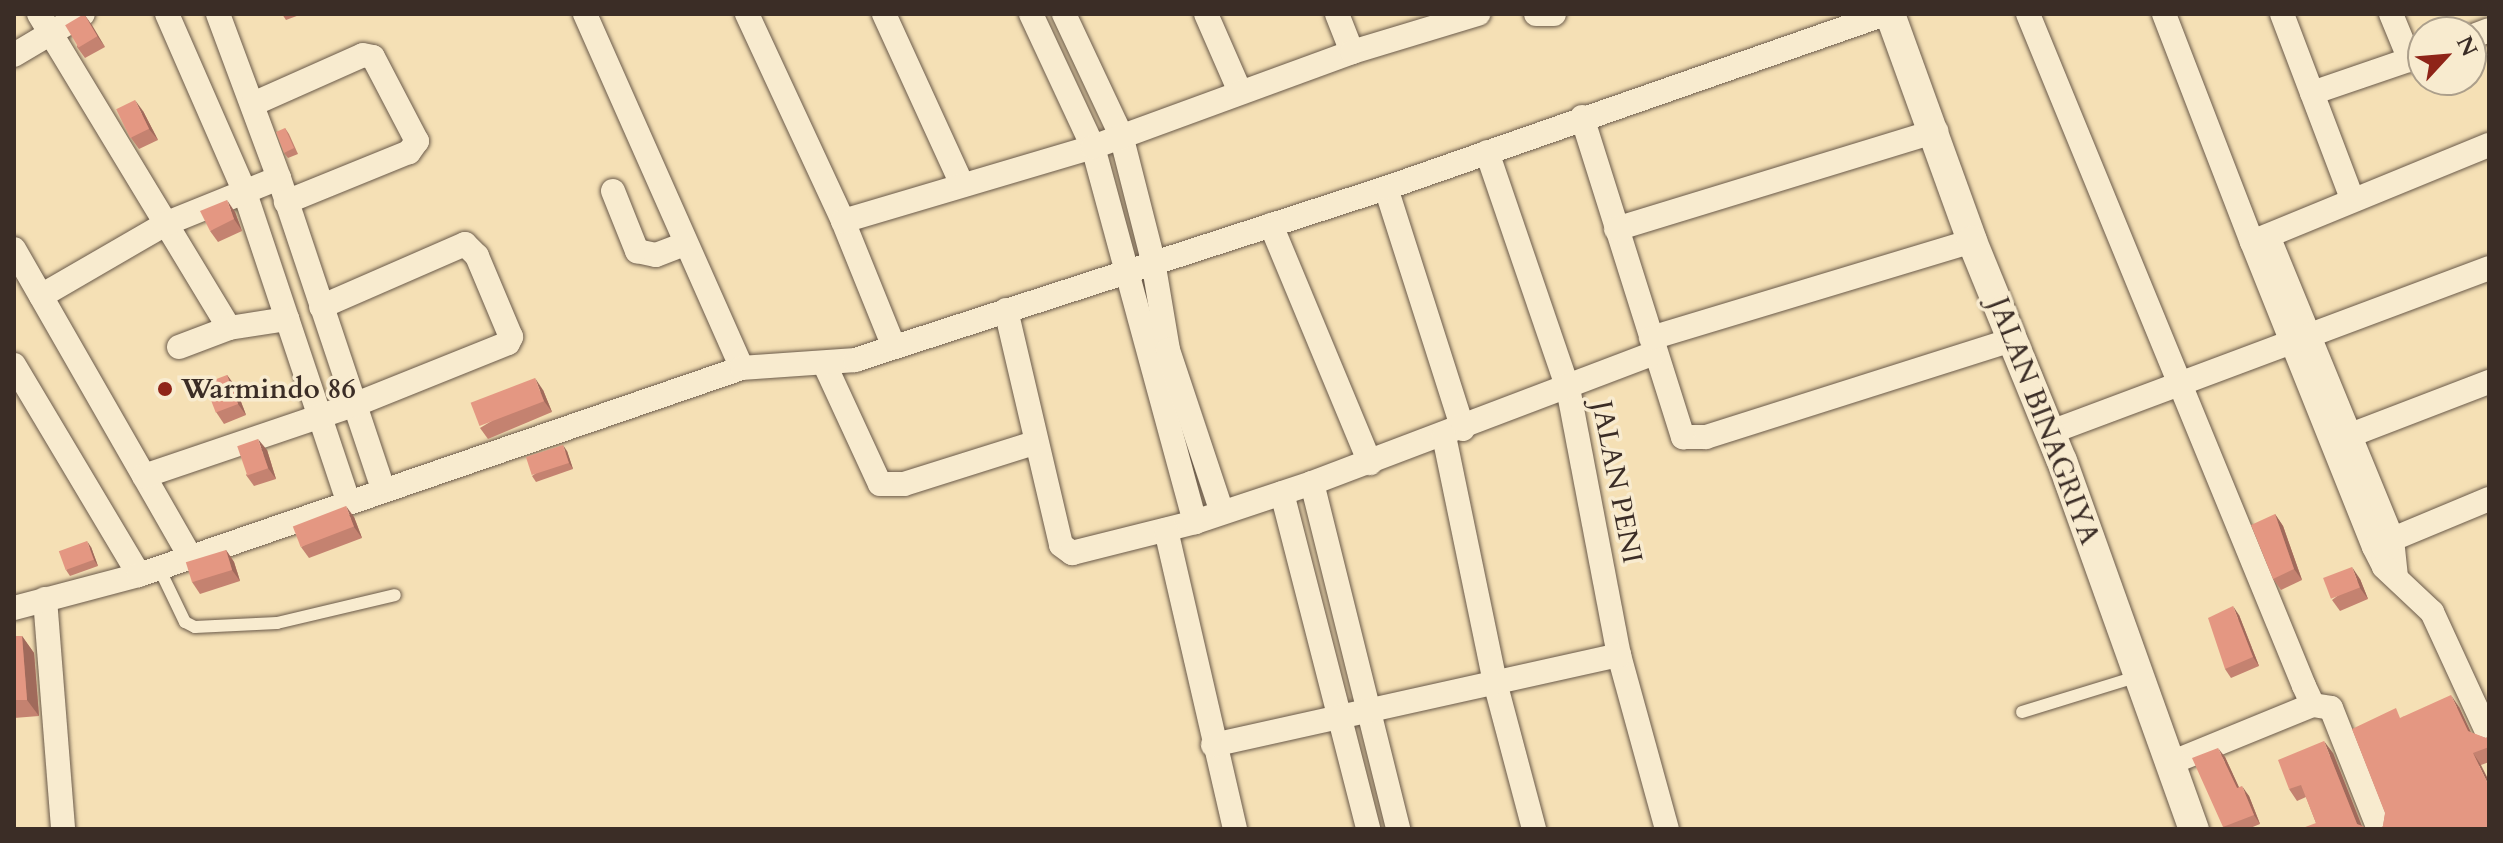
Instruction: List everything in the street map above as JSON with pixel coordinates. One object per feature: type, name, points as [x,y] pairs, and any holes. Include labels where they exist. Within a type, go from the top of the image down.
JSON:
[{"type":"street","points":[[14,55],[44,23],[83,14]]},
{"type":"street","points":[[167,14],[262,184],[286,202],[383,489]]},
{"type":"street","points":[[218,14],[253,104],[262,184],[287,319],[348,501]]},
{"type":"street","points":[[585,14],[742,368]]},
{"type":"street","points":[[747,14],[843,221],[894,347]]},
{"type":"street","points":[[884,14],[961,182]]},
{"type":"street","points":[[1031,14],[1093,147],[1142,265]]},
{"type":"street","points":[[1064,14],[1121,135],[1142,265],[1195,522]]},
{"type":"street","points":[[1206,14],[1240,92]]},
{"type":"street","points":[[1337,14],[1352,52]]},
{"type":"street","points":[[843,221],[961,182],[1093,147],[1352,52],[1478,14]]},
{"type":"street","points":[[1536,14],[1554,14]]},
{"type":"street","points":[[14,608],[149,571],[742,368],[824,363],[894,347],[1386,188],[1582,117],[1887,14]]},
{"type":"street","name":"JALAN BINAGRIYA","points":[[1887,14],[1936,131],[1972,241],[2051,432],[2173,762],[2194,829]]},
{"type":"street","points":[[2028,14],[2313,705]]},
{"type":"street","points":[[2164,14],[2342,438],[2397,580],[2432,612],[2486,722]]},
{"type":"street","points":[[2282,14],[2352,198]]},
{"type":"street","points":[[2391,14],[2407,41]]},
{"type":"street","points":[[44,23],[229,328]]},
{"type":"street","points":[[253,104],[363,55],[373,57],[417,141],[409,152],[286,202]]},
{"type":"street","points":[[2312,93],[2407,61]]},
{"type":"street","points":[[1582,117],[1676,425],[1690,440],[2015,339]]},
{"type":"street","points":[[1616,229],[1936,131]]},
{"type":"street","points":[[2260,239],[2352,198],[2489,145]]},
{"type":"street","name":"JALAN PENI","points":[[1487,152],[1568,388],[1619,655],[1667,829]]},
{"type":"street","points":[[41,296],[165,224],[262,184]]},
{"type":"street","points":[[1386,188],[1454,433],[1496,686],[1534,829]]},
{"type":"street","points":[[613,191],[637,251],[656,255],[685,244]]},
{"type":"street","points":[[1271,225],[1370,463]]},
{"type":"street","points":[[1006,310],[1034,443],[1061,545],[1072,553],[1195,522],[1370,463],[1568,388],[1653,346],[1972,241]]},
{"type":"street","points":[[144,476],[354,405],[508,343],[511,337],[477,256],[465,244],[321,307]]},
{"type":"street","points":[[14,249],[190,556]]},
{"type":"street","points":[[2051,432],[2489,268]]},
{"type":"street","points":[[179,347],[229,328],[287,319]]},
{"type":"street","points":[[1159,353],[1222,512]]},
{"type":"street","points":[[824,363],[880,484],[904,484],[1034,443]]},
{"type":"street","points":[[14,365],[149,571]]},
{"type":"street","points":[[2342,438],[2489,382]]},
{"type":"street","points":[[1312,483],[1398,829]]},
{"type":"street","points":[[1282,493],[1368,829]]},
{"type":"street","points":[[2383,543],[2489,499]]},
{"type":"street","points":[[1166,530],[1213,745],[1235,829]]},
{"type":"street","points":[[45,599],[63,829]]},
{"type":"street","points":[[1213,745],[1496,686],[1619,655]]},
{"type":"street","points":[[2173,762],[2313,705],[2331,708],[2379,829]]},
{"type":"lane","points":[[149,571],[185,622],[195,627],[277,623],[395,595]]},
{"type":"lane","points":[[2022,712],[2139,676]]},
{"type":"building","points":[[84,14],[97,36],[79,48],[65,25]]},
{"type":"building","points":[[135,100],[149,129],[130,138],[116,109]]},
{"type":"building","points":[[285,128],[294,148],[284,153],[276,132]]},
{"type":"building","points":[[227,200],[234,219],[210,231],[200,211]]},
{"type":"building","points":[[227,375],[238,404],[216,413],[205,384]]},
{"type":"building","points":[[535,378],[544,401],[480,426],[471,403]]},
{"type":"building","points":[[258,439],[268,468],[247,475],[237,446]]},
{"type":"building","points":[[563,445],[569,463],[532,475],[526,457]]},
{"type":"building","points":[[346,506],[354,527],[301,547],[293,526]]},
{"type":"building","points":[[2275,514],[2294,569],[2273,579],[2251,525]]},
{"type":"building","points":[[87,541],[94,560],[66,570],[59,551]]},
{"type":"building","points":[[226,550],[232,570],[192,582],[186,562]]},
{"type":"building","points":[[2352,567],[2360,588],[2331,599],[2323,578]]},
{"type":"building","points":[[2233,606],[2253,657],[2225,669],[2208,618]]},
{"type":"building","points":[[14,636],[22,636],[27,700],[14,700]]},
{"type":"building","points":[[2451,695],[2468,731],[2486,738],[2489,736],[2489,747],[2473,753],[2489,786],[2489,829],[2379,829],[2383,826],[2385,813],[2352,729],[2396,708],[2400,718]]},
{"type":"building","points":[[2324,741],[2357,824],[2370,829],[2300,829],[2316,823],[2301,785],[2289,789],[2278,760]]},
{"type":"building","points":[[2218,748],[2237,788],[2242,786],[2254,815],[2223,827],[2192,758]]},
{"type":"place","name":"Warmindo 86","points":[[165,389]]}]
